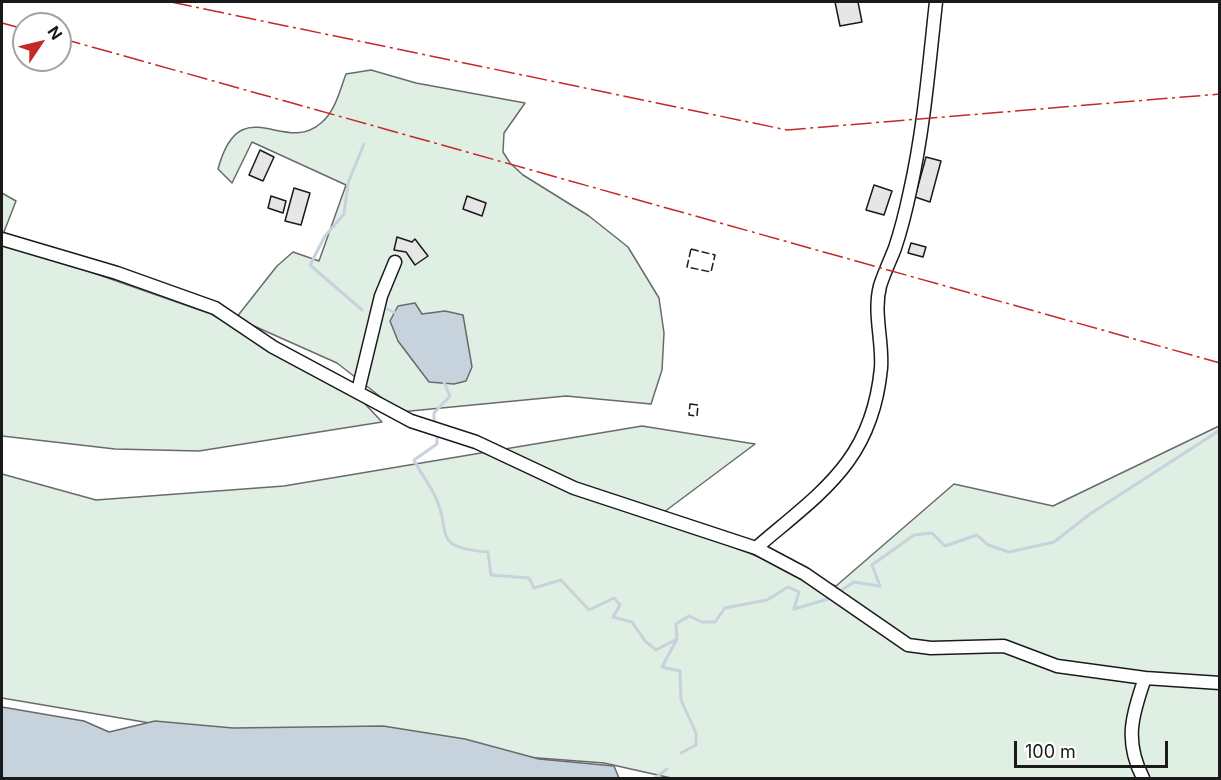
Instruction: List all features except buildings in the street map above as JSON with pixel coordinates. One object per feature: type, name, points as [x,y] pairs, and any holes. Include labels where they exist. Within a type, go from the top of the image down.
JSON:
[{"type":"street","points":[[756,548],[839,476],[861,442],[873,413],[882,352],[878,315],[879,288],[896,246],[910,191],[923,122],[936,2]]},
{"type":"street","points":[[2,239],[117,273],[215,308],[273,347],[411,421],[476,442],[574,488],[756,548],[805,574],[908,645],[931,648],[1004,646],[1056,666],[1144,678],[1220,683]]},
{"type":"street","points":[[358,391],[381,296],[395,262]]},
{"type":"street","points":[[1143,778],[1133,759],[1131,717],[1144,678]]},
{"type":"green space","points":[[371,70],[416,83],[525,103],[504,133],[503,152],[510,163],[523,175],[589,216],[628,247],[659,298],[664,333],[662,370],[651,404],[566,396],[400,412],[337,363],[236,318],[277,266],[293,252],[319,261],[346,185],[252,142],[232,183],[218,169],[227,145],[238,132],[251,128],[292,133],[307,131],[321,123],[330,113],[346,74]]},
{"type":"green space","points":[[2,193],[16,201],[2,237]]},
{"type":"green space","points":[[2,241],[211,314],[353,391],[382,422],[199,451],[115,449],[2,436]]},
{"type":"green space","points":[[642,426],[755,444],[656,518],[836,586],[954,484],[1053,506],[1219,426],[1219,778],[671,778],[604,763],[209,733],[2,698],[2,474],[96,500],[284,486]]},
{"type":"shaded area","points":[[415,303],[422,314],[445,311],[463,315],[472,367],[466,381],[454,384],[429,382],[398,341],[390,321],[398,306]]},
{"type":"shaded area","points":[[2,707],[84,721],[109,732],[155,721],[233,728],[383,726],[465,739],[539,759],[614,766],[619,778],[2,778]]},
{"type":"waterway","points":[[362,310],[310,265],[325,236],[344,214],[348,183],[364,144]]},
{"type":"waterway","points":[[387,309],[396,313]]},
{"type":"waterway","points":[[434,424],[434,413],[450,396],[443,380]]},
{"type":"waterway","points":[[839,592],[854,582],[880,586],[872,565],[914,535],[932,533],[945,546],[977,535],[988,545],[1009,552],[1054,542],[1090,514],[1220,430]]},
{"type":"waterway","points":[[437,438],[437,444],[414,460],[435,496],[446,536],[450,542],[470,550],[488,552],[491,575],[529,578],[534,588],[561,580],[589,610],[614,598],[620,605],[613,617],[632,622],[645,641],[656,650],[677,639],[662,667],[680,671],[681,700],[696,733],[696,745],[681,753]]},
{"type":"waterway","points":[[677,639],[676,624],[689,616],[702,622],[715,622],[725,608],[767,600],[788,587],[799,592],[794,609],[828,599]]},
{"type":"waterway","points":[[655,778],[667,769]]},
{"type":"fence","points":[[691,249],[715,255],[711,272],[687,267],[691,249]]},
{"type":"fence","points":[[690,404],[698,405],[697,416],[689,415],[690,404]]},
{"type":"power","points":[[171,2],[787,130],[1220,94]]},
{"type":"power","points":[[2,23],[12,26]]},
{"type":"power","points":[[72,41],[1220,363]]}]
